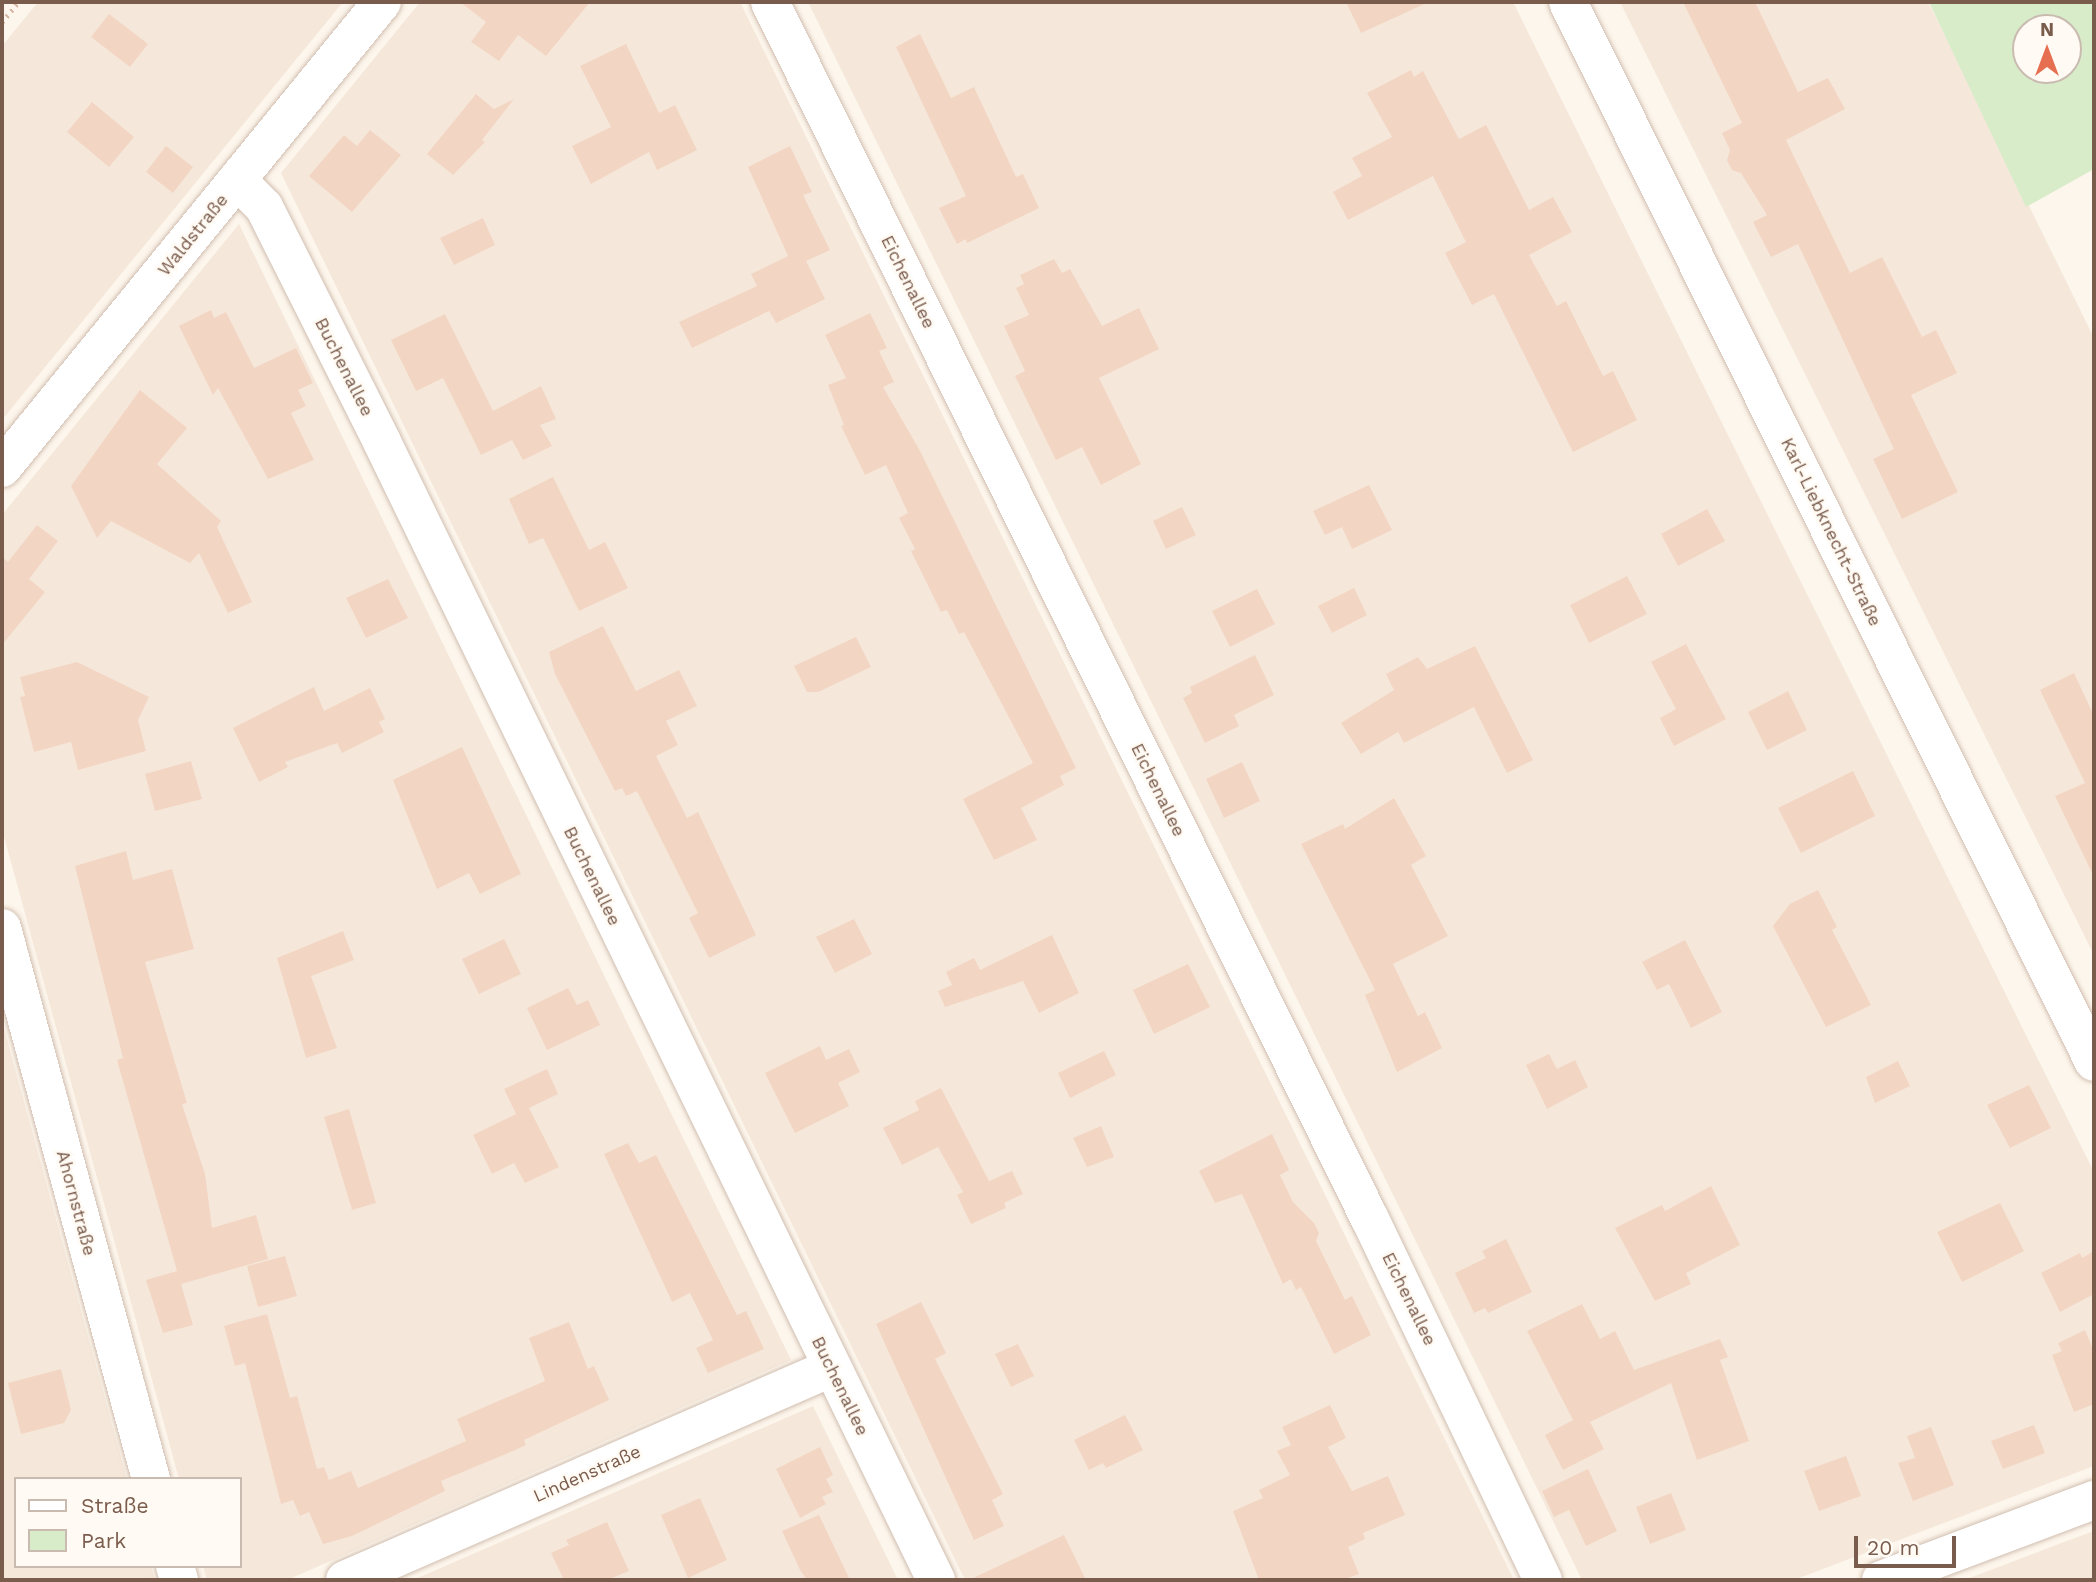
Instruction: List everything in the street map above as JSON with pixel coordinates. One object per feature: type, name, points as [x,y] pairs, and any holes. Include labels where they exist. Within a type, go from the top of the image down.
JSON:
[{"type":"street","name":"Waldstraße","points":[[2,468],[382,2]]},
{"type":"street","name":"Eichenallee","points":[[771,2],[1370,1219],[1543,1580]]},
{"type":"street","name":"Karl-Liebknecht-Straße","points":[[1568,2],[2094,1062]]},
{"type":"street","name":"Buchenallee","points":[[237,180],[264,207],[382,442],[936,1580]]},
{"type":"street","name":"Ahornstraße","points":[[2,928],[150,1477]]},
{"type":"street","name":"Lindenstraße","points":[[345,1580],[831,1368]]},
{"type":"street","points":[[1881,1580],[2094,1500]]},
{"type":"path","points":[[2,22],[18,2]]},
{"type":"shaded area","points":[[38,2],[343,2],[2,420],[2,46]]},
{"type":"shaded area","points":[[420,2],[740,2],[1514,1580],[965,1580],[281,173]]},
{"type":"shaded area","points":[[808,2],[1513,2],[2094,1172],[2094,1466],[1794,1580],[1582,1580]]},
{"type":"shaded area","points":[[1620,2],[1928,2],[1944,33],[2094,338],[2094,955]]},
{"type":"shaded area","points":[[239,224],[791,1360],[287,1580],[207,1580],[204,1568],[242,1568],[242,1477],[178,1477],[2,829],[2,515]]},
{"type":"shaded area","points":[[2,1021],[126,1477],[14,1477],[14,1568],[152,1568],[155,1580],[2,1580]]},
{"type":"shaded area","points":[[813,1406],[898,1580],[413,1580]]},
{"type":"shaded area","points":[[2094,1531],[2094,1580],[1964,1580],[2064,1542]]},
{"type":"green space","points":[[1929,2],[2094,2],[2094,169],[2026,207]]},
{"type":"building","points":[[460,2],[590,2],[546,56],[518,35],[499,61],[471,42],[486,22]]},
{"type":"building","points":[[1346,2],[1429,2],[1361,33]]},
{"type":"building","points":[[1683,2],[1755,2],[1798,92],[1828,78],[1845,109],[1786,140],[1850,273],[1882,257],[1922,337],[1936,330],[1957,373],[1911,395],[1958,492],[1902,519],[1873,459],[1894,449],[1798,244],[1771,257],[1753,222],[1767,215],[1741,173],[1732,170],[1727,160],[1730,150],[1722,133],[1742,123]]},
{"type":"building","points":[[109,14],[148,44],[130,67],[91,37]]},
{"type":"building","points":[[920,34],[951,98],[974,87],[1016,177],[1023,174],[1039,208],[967,243],[966,239],[957,244],[939,208],[966,196],[896,47]]},
{"type":"building","points":[[626,44],[659,113],[675,105],[697,150],[657,170],[649,152],[591,184],[572,146],[611,127],[580,66]]},
{"type":"building","points":[[1411,70],[1414,77],[1423,71],[1459,139],[1486,125],[1529,210],[1553,197],[1572,232],[1529,255],[1557,306],[1566,301],[1603,376],[1613,371],[1637,420],[1573,452],[1494,294],[1472,305],[1445,253],[1466,242],[1433,176],[1348,220],[1333,192],[1362,176],[1352,158],[1392,137],[1367,93]]},
{"type":"building","points":[[476,94],[494,109],[514,99],[482,140],[485,142],[453,175],[427,154]]},
{"type":"building","points":[[92,102],[134,137],[109,167],[67,132]]},
{"type":"building","points":[[370,130],[401,155],[352,212],[309,176],[344,135],[357,146]]},
{"type":"building","points":[[166,146],[193,167],[173,193],[146,172]]},
{"type":"building","points":[[790,146],[812,192],[803,195],[830,250],[806,261],[825,299],[776,323],[769,311],[692,348],[679,322],[757,286],[751,274],[788,256],[748,167]]},
{"type":"building","points":[[483,218],[495,245],[454,265],[440,238]]},
{"type":"building","points":[[1054,259],[1062,273],[1070,269],[1102,326],[1139,308],[1159,349],[1099,378],[1141,464],[1101,485],[1082,447],[1056,460],[1015,376],[1025,371],[1004,326],[1029,315],[1016,288],[1024,284],[1020,275]]},
{"type":"building","points":[[211,310],[214,318],[226,312],[254,368],[296,348],[313,383],[298,390],[306,406],[291,413],[314,460],[268,479],[218,388],[213,395],[179,326]]},
{"type":"building","points":[[870,313],[887,348],[879,351],[894,382],[883,387],[919,449],[1076,768],[1060,776],[1064,785],[1021,808],[1037,840],[994,860],[963,799],[1033,763],[964,632],[959,634],[947,610],[941,612],[911,551],[915,549],[899,518],[908,513],[886,465],[865,475],[841,426],[844,425],[828,385],[846,378],[825,335]]},
{"type":"building","points":[[445,314],[493,411],[541,386],[556,419],[540,425],[552,446],[523,460],[512,440],[481,455],[443,378],[416,391],[391,340]]},
{"type":"building","points":[[140,390],[187,428],[157,464],[221,521],[217,527],[252,602],[228,613],[199,553],[190,563],[111,521],[97,538],[71,486]]},
{"type":"building","points":[[553,477],[589,550],[605,542],[628,588],[579,611],[543,538],[529,544],[509,499]]},
{"type":"building","points":[[1369,485],[1392,530],[1352,549],[1342,527],[1325,535],[1313,511]]},
{"type":"building","points":[[1182,507],[1196,535],[1166,549],[1153,521]]},
{"type":"building","points":[[1707,509],[1725,541],[1678,566],[1661,534]]},
{"type":"building","points":[[37,525],[58,541],[29,579],[45,592],[2,645],[2,557],[8,562]]},
{"type":"building","points":[[1627,576],[1647,614],[1589,643],[1570,605]]},
{"type":"building","points":[[388,579],[408,618],[366,638],[346,598]]},
{"type":"building","points":[[1354,588],[1367,615],[1332,633],[1318,606]]},
{"type":"building","points":[[1257,589],[1275,624],[1230,647],[1212,611]]},
{"type":"building","points":[[603,626],[636,691],[679,670],[697,706],[666,721],[678,745],[656,756],[687,818],[698,812],[756,935],[709,958],[689,918],[698,913],[637,791],[626,796],[622,788],[615,791],[555,674],[549,652]]},
{"type":"building","points":[[856,637],[871,667],[818,692],[807,692],[794,666]]},
{"type":"building","points":[[1686,644],[1726,719],[1674,746],[1660,718],[1676,709],[1651,662]]},
{"type":"building","points":[[1475,646],[1533,760],[1507,773],[1474,707],[1404,743],[1398,732],[1361,754],[1341,723],[1394,690],[1386,674],[1418,657],[1427,669]]},
{"type":"building","points":[[1255,655],[1274,695],[1234,715],[1239,726],[1205,743],[1183,698],[1192,693],[1190,687]]},
{"type":"building","points":[[77,662],[149,697],[138,720],[146,751],[78,770],[71,742],[34,752],[20,697],[25,696],[20,677]]},
{"type":"building","points":[[2074,673],[2094,716],[2094,877],[2055,796],[2085,783],[2040,690]]},
{"type":"building","points":[[314,687],[324,711],[370,688],[385,719],[379,722],[384,732],[342,753],[337,743],[285,762],[288,767],[259,782],[233,728]]},
{"type":"building","points":[[1788,691],[1807,730],[1767,750],[1748,712]]},
{"type":"building","points":[[462,747],[521,874],[480,894],[469,873],[437,889],[393,780]]},
{"type":"building","points":[[191,761],[202,799],[155,811],[145,774]]},
{"type":"building","points":[[1242,762],[1260,801],[1224,818],[1206,779]]},
{"type":"building","points":[[1853,771],[1875,816],[1801,853],[1778,808]]},
{"type":"building","points":[[1394,798],[1426,856],[1411,865],[1448,936],[1393,964],[1418,1016],[1425,1012],[1442,1048],[1397,1072],[1365,995],[1375,990],[1301,844],[1343,824],[1345,829]]},
{"type":"building","points":[[126,851],[133,880],[172,869],[194,949],[145,962],[187,1103],[182,1104],[205,1174],[212,1228],[256,1215],[268,1259],[181,1284],[193,1325],[163,1333],[146,1280],[177,1271],[117,1060],[123,1058],[75,866]]},
{"type":"building","points":[[1818,890],[1837,927],[1832,930],[1871,1005],[1826,1027],[1773,926],[1790,904]]},
{"type":"building","points":[[854,919],[872,954],[835,973],[816,937]]},
{"type":"building","points":[[343,931],[354,960],[311,976],[337,1048],[306,1058],[277,958]]},
{"type":"building","points":[[1052,935],[1079,993],[1039,1013],[1023,981],[945,1007],[938,991],[952,985],[946,972],[974,958],[980,970]]},
{"type":"building","points":[[504,939],[521,974],[479,994],[462,959]]},
{"type":"building","points":[[1685,940],[1722,1012],[1691,1028],[1669,984],[1657,990],[1642,962]]},
{"type":"building","points":[[1188,964],[1210,1007],[1154,1034],[1133,990]]},
{"type":"building","points":[[568,988],[577,1005],[588,1000],[600,1025],[547,1050],[527,1008]]},
{"type":"building","points":[[820,1046],[826,1060],[849,1049],[860,1072],[838,1083],[849,1106],[795,1133],[765,1073]]},
{"type":"building","points":[[1104,1051],[1116,1075],[1070,1098],[1058,1073]]},
{"type":"building","points":[[1549,1054],[1557,1069],[1575,1060],[1588,1087],[1547,1109],[1526,1065]]},
{"type":"building","points":[[1898,1061],[1910,1086],[1875,1103],[1866,1077]]},
{"type":"building","points":[[547,1069],[558,1094],[529,1108],[559,1167],[525,1183],[514,1163],[492,1174],[473,1135],[516,1114],[504,1089]]},
{"type":"building","points":[[2029,1085],[2051,1128],[2010,1148],[1987,1105]]},
{"type":"building","points":[[941,1088],[989,1181],[1012,1171],[1023,1194],[1004,1203],[1006,1208],[971,1224],[957,1195],[963,1192],[938,1147],[902,1165],[883,1128],[919,1110],[915,1101]]},
{"type":"building","points":[[349,1109],[376,1203],[352,1210],[324,1117]]},
{"type":"building","points":[[1101,1126],[1114,1157],[1087,1167],[1073,1138]]},
{"type":"building","points":[[1272,1134],[1289,1170],[1280,1175],[1293,1202],[1314,1223],[1319,1233],[1316,1241],[1345,1300],[1352,1296],[1371,1335],[1334,1354],[1301,1287],[1296,1290],[1291,1279],[1283,1284],[1242,1194],[1215,1203],[1199,1171]]},
{"type":"building","points":[[628,1143],[639,1163],[656,1155],[737,1315],[746,1311],[764,1349],[708,1373],[696,1348],[713,1340],[690,1293],[672,1302],[604,1154]]},
{"type":"building","points":[[1711,1186],[1740,1245],[1686,1273],[1691,1284],[1655,1301],[1615,1228],[1662,1205],[1665,1211]]},
{"type":"building","points":[[2000,1203],[2024,1251],[1962,1282],[1937,1232]]},
{"type":"building","points":[[1506,1239],[1532,1292],[1488,1313],[1485,1308],[1474,1313],[1455,1273],[1486,1258],[1482,1251]]},
{"type":"building","points":[[2094,1251],[2094,1294],[2060,1312],[2041,1273],[2080,1253],[2082,1258]]},
{"type":"building","points":[[285,1256],[297,1296],[258,1307],[247,1266]]},
{"type":"building","points":[[921,1302],[946,1353],[935,1359],[1003,1494],[992,1500],[1004,1526],[974,1540],[876,1324]]},
{"type":"building","points":[[1582,1304],[1600,1339],[1615,1331],[1634,1370],[1720,1339],[1728,1357],[1720,1360],[1749,1441],[1697,1460],[1671,1383],[1590,1422],[1604,1449],[1563,1470],[1545,1435],[1573,1420],[1527,1331]]},
{"type":"building","points":[[267,1314],[290,1398],[297,1396],[317,1469],[324,1467],[329,1480],[351,1471],[358,1488],[466,1441],[457,1419],[545,1381],[529,1338],[569,1322],[588,1369],[594,1366],[609,1400],[524,1440],[526,1445],[441,1481],[445,1491],[352,1536],[323,1544],[309,1512],[300,1516],[293,1500],[281,1504],[245,1363],[235,1366],[224,1326]]},
{"type":"building","points":[[2085,1330],[2094,1352],[2094,1404],[2074,1412],[2052,1355],[2062,1351],[2058,1343]]},
{"type":"building","points":[[1018,1344],[1034,1376],[1011,1387],[995,1354]]},
{"type":"building","points":[[61,1369],[71,1410],[64,1423],[21,1434],[8,1383]]},
{"type":"building","points":[[1330,1405],[1346,1438],[1328,1447],[1352,1491],[1388,1476],[1405,1515],[1363,1533],[1365,1539],[1348,1547],[1359,1574],[1343,1580],[1259,1580],[1233,1511],[1263,1498],[1259,1490],[1290,1475],[1277,1451],[1291,1445],[1282,1427]]},
{"type":"building","points":[[1125,1415],[1143,1450],[1106,1468],[1103,1463],[1089,1470],[1074,1440]]},
{"type":"building","points":[[2034,1425],[2045,1453],[2003,1469],[1991,1441]]},
{"type":"building","points":[[1931,1427],[1954,1485],[1913,1501],[1898,1463],[1915,1458],[1907,1436]]},
{"type":"building","points":[[820,1447],[833,1475],[826,1479],[833,1492],[822,1497],[826,1504],[800,1518],[776,1469]]},
{"type":"building","points":[[1846,1456],[1861,1496],[1819,1511],[1804,1471]]},
{"type":"building","points":[[1588,1469],[1617,1531],[1586,1546],[1569,1510],[1554,1517],[1542,1491]]},
{"type":"building","points":[[1671,1493],[1686,1530],[1650,1544],[1636,1507]]},
{"type":"building","points":[[700,1498],[727,1560],[688,1578],[661,1515]]},
{"type":"building","points":[[819,1515],[850,1580],[807,1580],[800,1570],[782,1531]]},
{"type":"building","points":[[607,1522],[629,1571],[607,1580],[564,1580],[551,1553],[569,1545],[566,1540]]},
{"type":"building","points":[[1064,1535],[1086,1580],[969,1580]]}]
